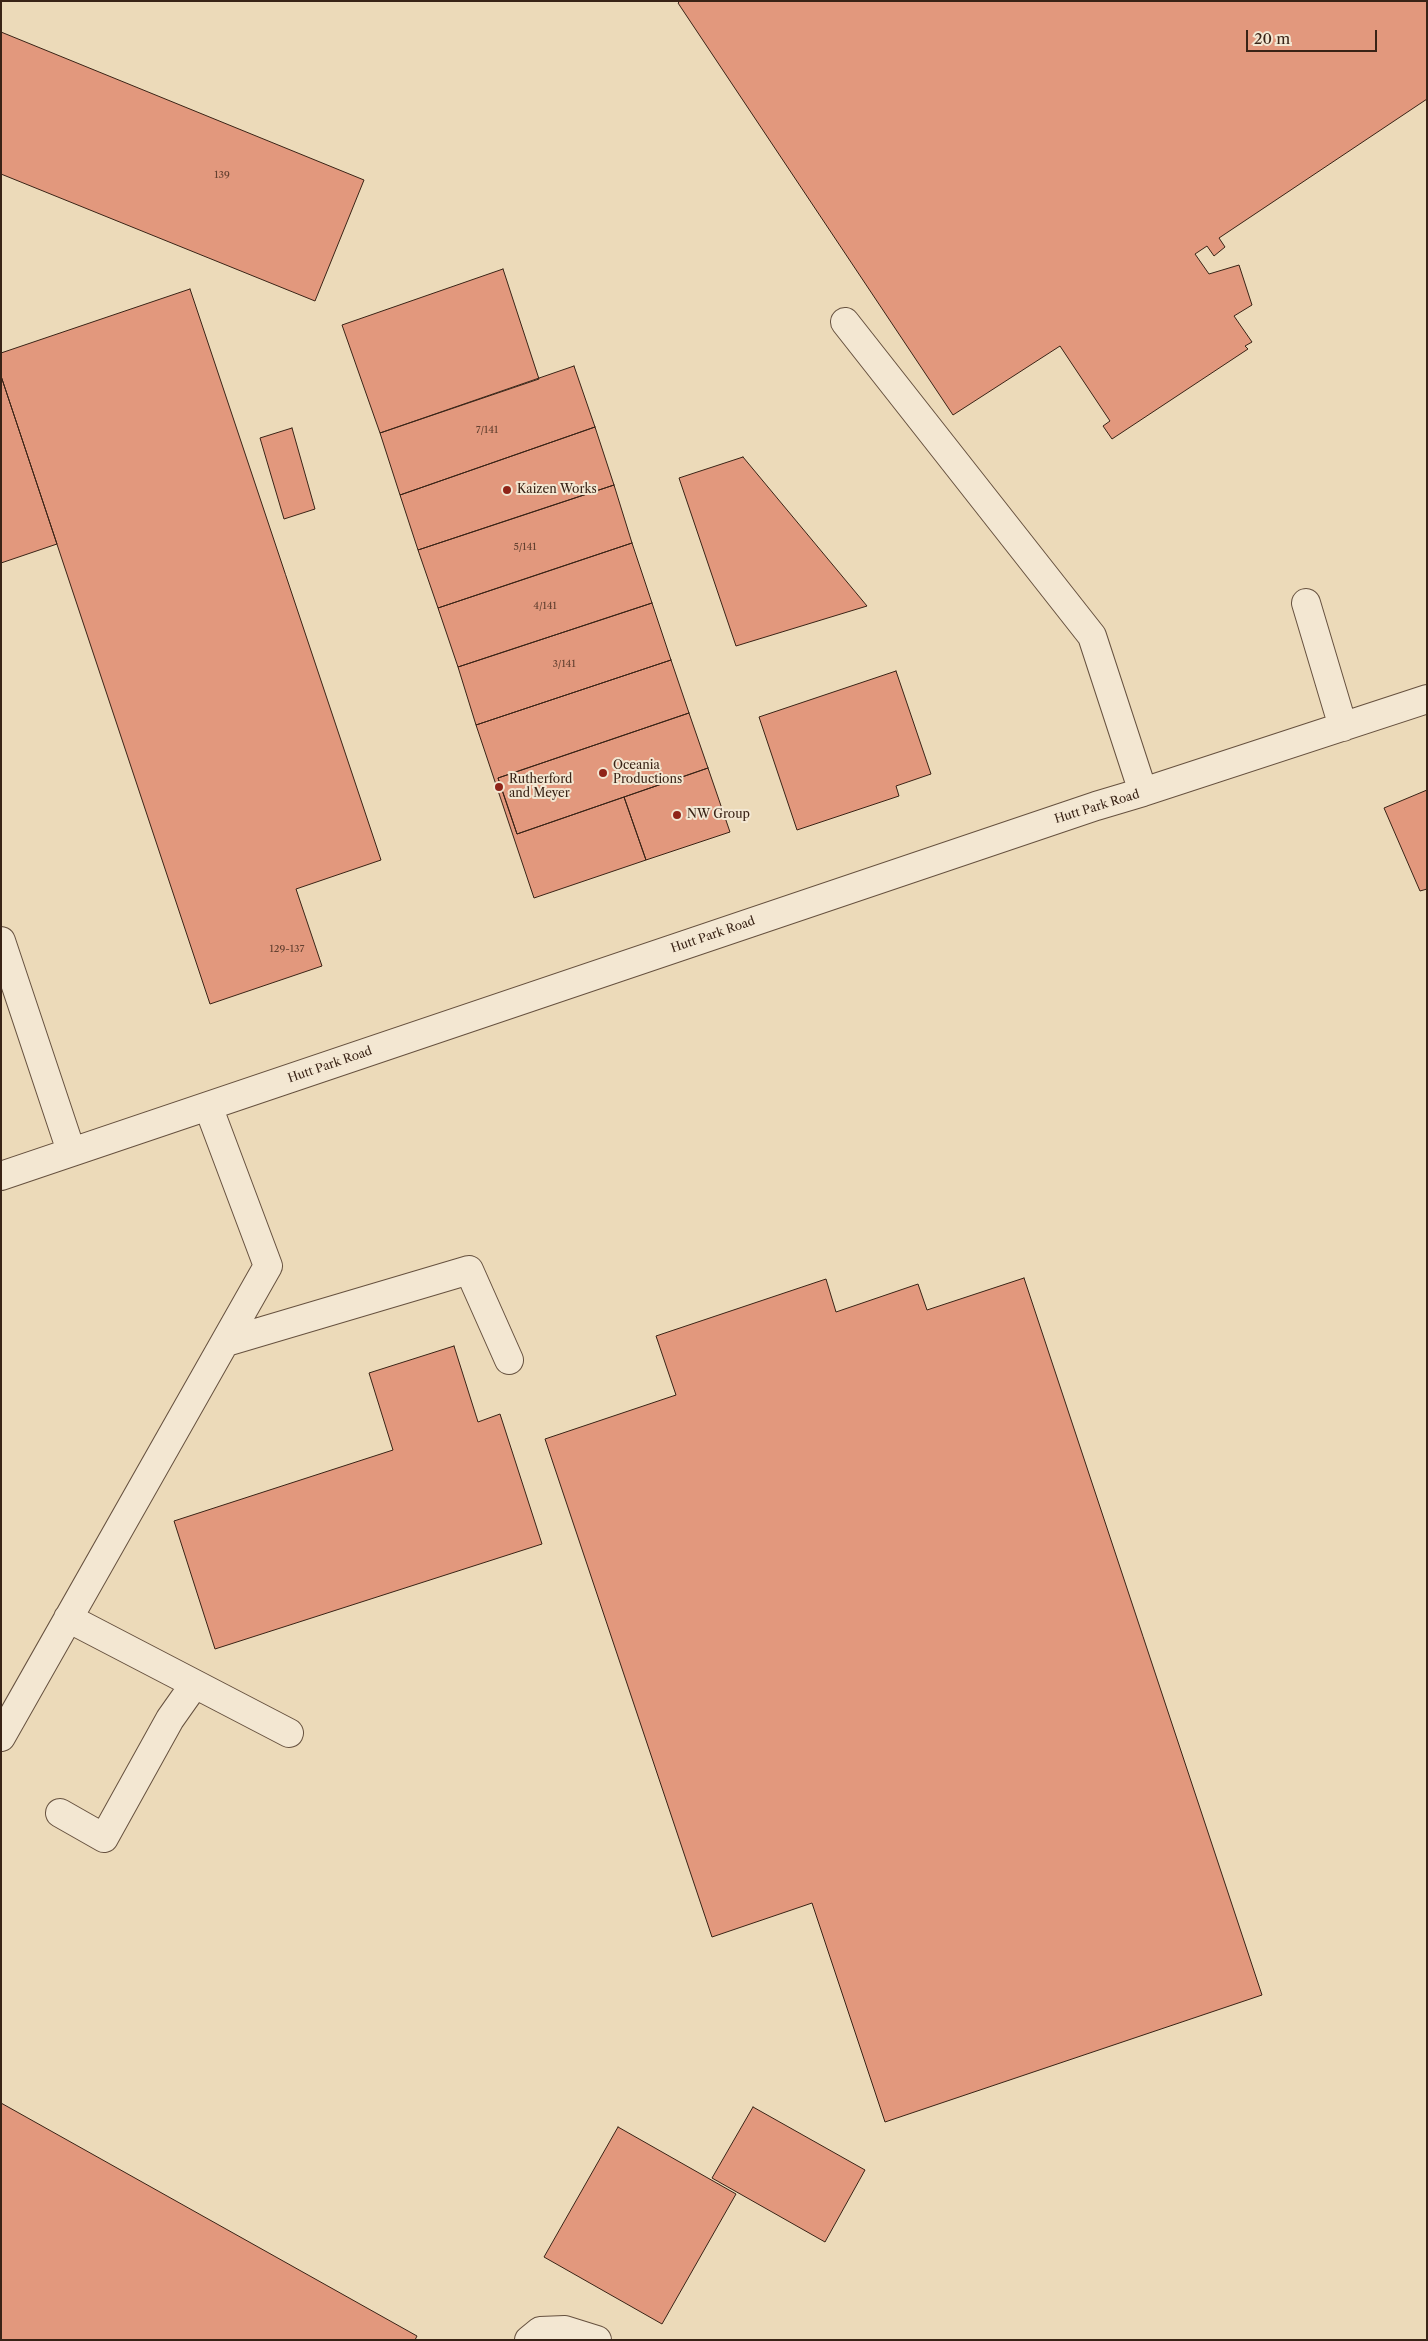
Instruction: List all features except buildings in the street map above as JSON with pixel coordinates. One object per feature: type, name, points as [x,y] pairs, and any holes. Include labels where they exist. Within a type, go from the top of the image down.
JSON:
[{"type":"street","points":[[845,322],[1092,636],[1143,792]]},
{"type":"street","points":[[1306,603],[1343,727]]},
{"type":"street","name":"Hutt Park Road","points":[[1,1176],[1096,806],[1427,699]]},
{"type":"street","points":[[1,941],[71,1151]]},
{"type":"street","points":[[1,1737],[268,1266],[208,1106]]},
{"type":"street","points":[[226,1342],[469,1270],[509,1360]]},
{"type":"street","points":[[68,1618],[288,1733]]},
{"type":"street","points":[[60,1813],[104,1838],[170,1719],[194,1685]]},
{"type":"street","points":[[529,2340],[540,2331],[565,2330],[597,2340]]},
{"type":"place","name":"Kaizen Works","points":[[507,490]]},
{"type":"place","name":"Oceania Productions","points":[[603,773]]},
{"type":"place","name":"Rutherford and Meyer","points":[[499,787]]},
{"type":"place","name":"NW Group","points":[[677,815]]}]
